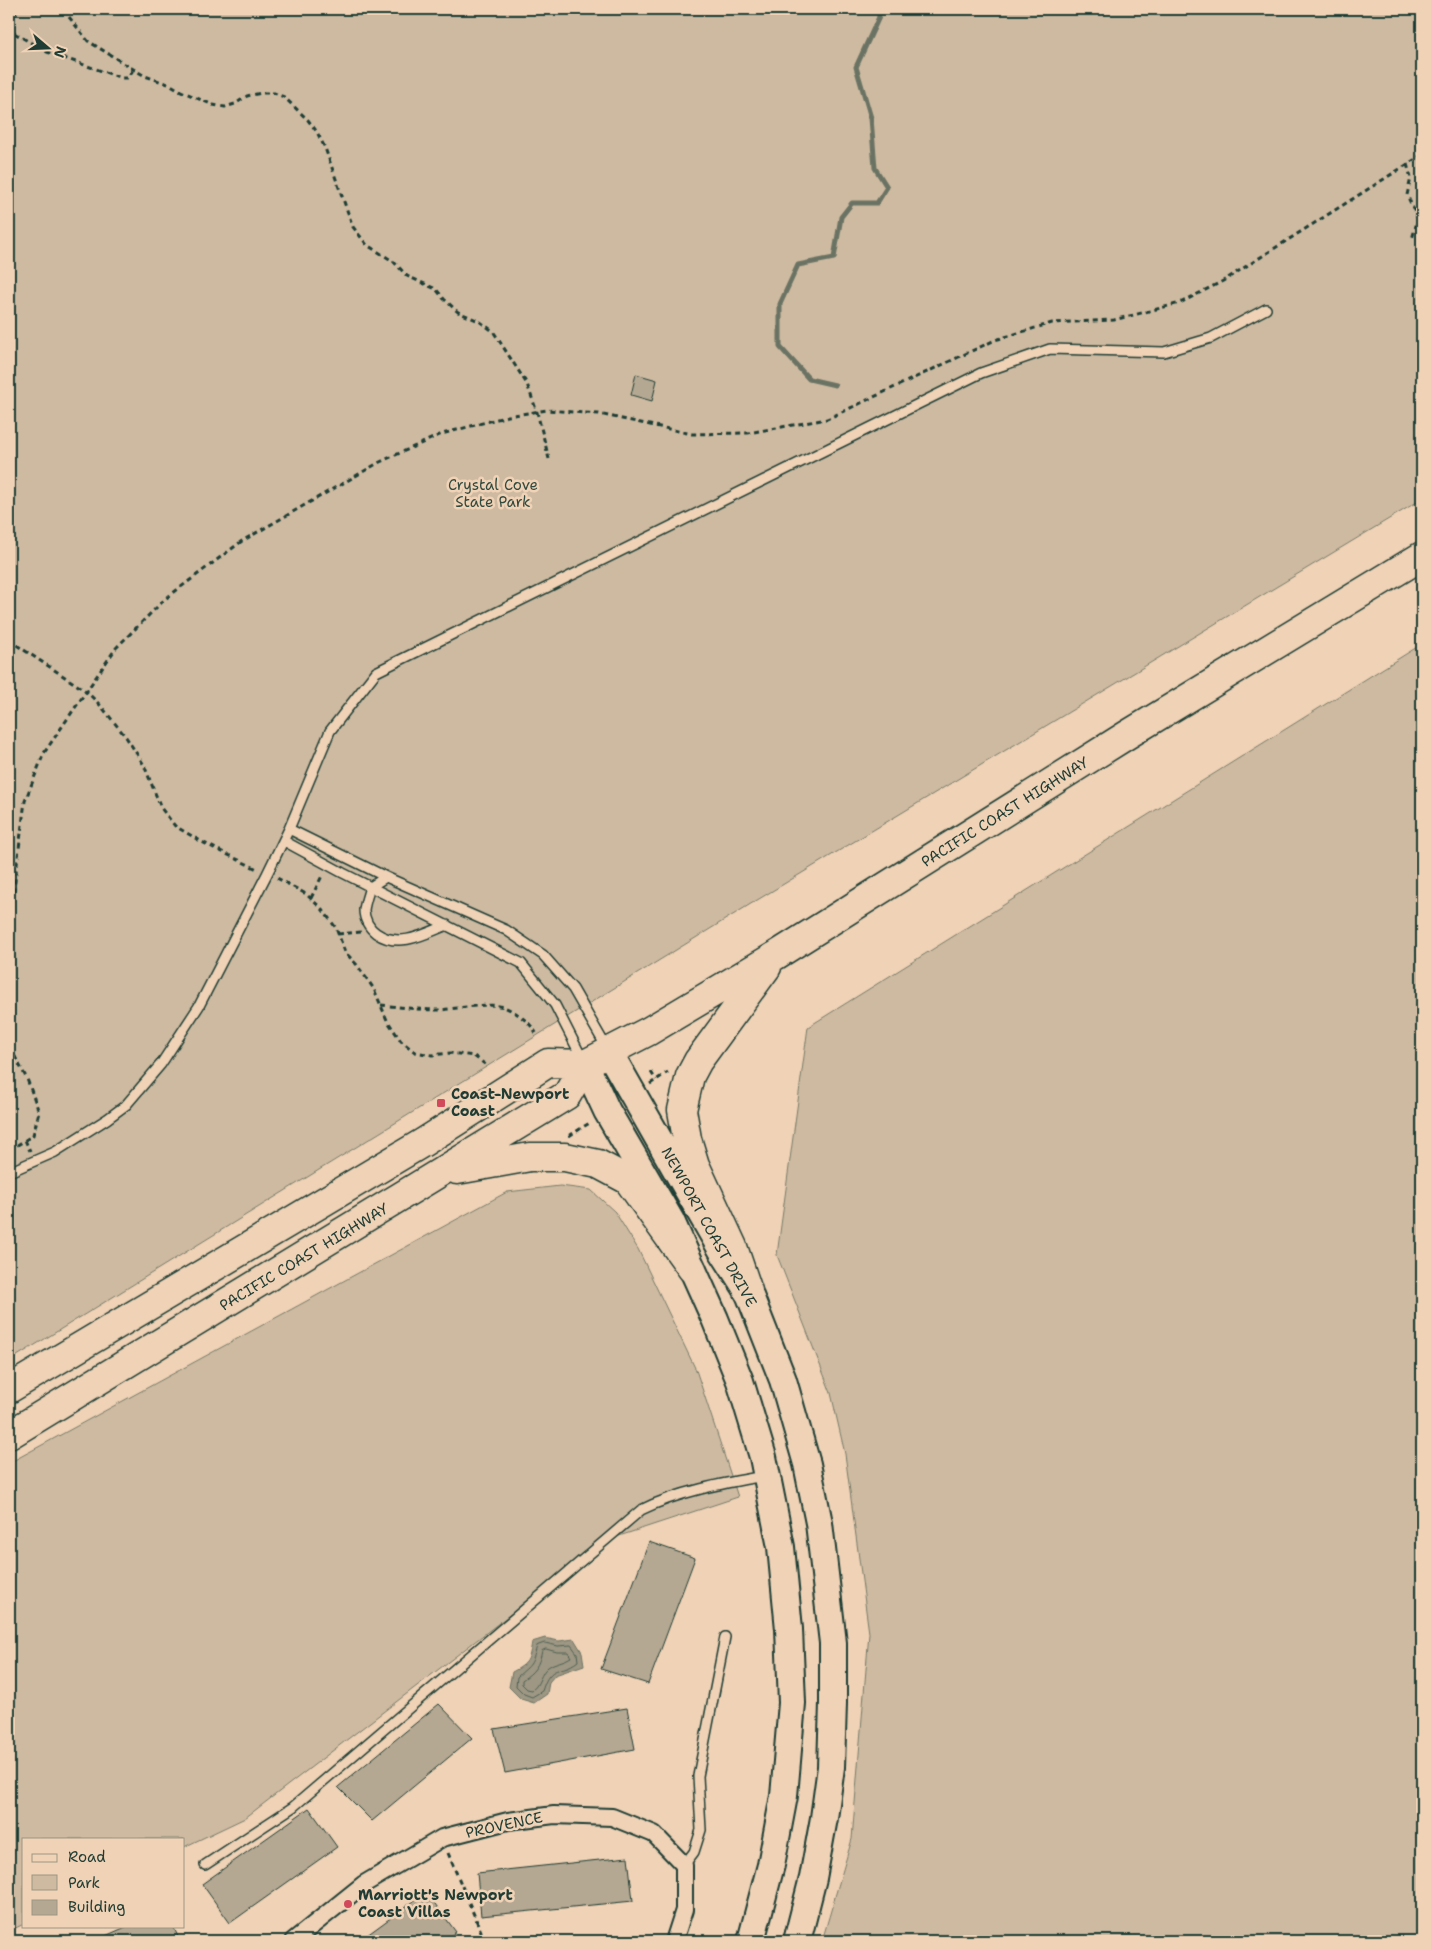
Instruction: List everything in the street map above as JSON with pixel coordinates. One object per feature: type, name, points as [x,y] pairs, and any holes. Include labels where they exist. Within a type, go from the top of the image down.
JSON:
[{"type":"highway","name":"PACIFIC COAST HIGHWAY","points":[[9,1389],[424,1142],[548,1063],[597,1058],[650,1031],[775,956],[1126,736],[1422,556]]},
{"type":"highway","points":[[748,1291],[732,1247],[694,1165],[682,1110],[690,1076],[698,1061],[775,956]]},
{"type":"highway","name":"PACIFIC COAST HIGHWAY","points":[[9,1435],[566,1095],[597,1058]]},
{"type":"highway","points":[[438,1174],[530,1157],[565,1157],[598,1164],[628,1180],[692,1269]]},
{"type":"main road","name":"NEWPORT COAST DRIVE","points":[[597,1058],[607,1111],[671,1221],[715,1319],[740,1381],[763,1457],[780,1547],[789,1629],[792,1702],[784,1796],[771,1865],[751,1941]]},
{"type":"main road","name":"NEWPORT COAST DRIVE","points":[[597,1058],[748,1291],[783,1380],[807,1464],[819,1523],[833,1643],[833,1703],[831,1767],[824,1818],[813,1878],[797,1941]]},
{"type":"street","name":"PROVENCE","points":[[294,1941],[364,1884],[442,1838],[508,1821],[554,1815],[612,1817],[654,1834],[684,1865]]},
{"type":"street","points":[[674,1941],[684,1910],[684,1865]]},
{"type":"lane","points":[[9,1172],[55,1152],[107,1119],[126,1105],[161,1064],[199,1006],[284,841],[330,732],[376,672],[981,373],[1050,349],[1164,352],[1211,338],[1266,309]]},
{"type":"lane","points":[[289,829],[386,877],[506,930],[543,955],[573,989],[597,1058]]},
{"type":"lane","points":[[284,841],[370,887],[521,963],[597,1058]]},
{"type":"lane","points":[[386,877],[370,887],[364,910],[366,922],[381,937],[397,941],[412,939],[447,925]]},
{"type":"lane","points":[[205,1865],[293,1807],[641,1510],[656,1502],[734,1482],[767,1476]]},
{"type":"lane","points":[[684,1865],[694,1852],[701,1830],[698,1776],[725,1637]]},
{"type":"path","points":[[17,9],[10,25],[14,33],[47,52],[122,78],[127,78],[134,69]]},
{"type":"path","points":[[69,17],[88,41],[144,76],[171,85],[214,105],[224,107],[235,104],[247,96],[262,93],[274,93],[284,97],[308,120],[325,148],[352,227],[367,245],[393,261],[406,276],[424,282],[436,289],[458,312],[479,320],[493,330],[527,384],[537,412],[549,459]]},
{"type":"path","points":[[9,928],[25,801],[44,753],[116,648],[165,599],[242,541],[380,462],[442,434],[508,416],[547,410],[599,414],[692,434],[748,433],[827,419],[995,340],[1052,323],[1114,320],[1180,303],[1222,281],[1422,155]]},
{"type":"path","points":[[1407,164],[1411,178],[1407,195],[1418,219],[1412,239]]},
{"type":"path","points":[[9,640],[86,691],[102,706],[126,736],[144,765],[161,808],[175,826],[202,842],[285,882],[311,898],[323,910],[338,934],[345,952],[366,976],[374,989],[387,1020],[401,1041],[415,1052],[432,1055],[452,1053],[474,1056],[486,1065]]},
{"type":"path","points":[[311,898],[328,865]]},
{"type":"path","points":[[338,934],[361,932],[370,928]]},
{"type":"path","points":[[381,1005],[436,1010],[496,1005],[506,1007],[533,1027],[536,1034]]},
{"type":"path","points":[[9,1039],[13,1053],[27,1079],[39,1112],[33,1135],[16,1146],[9,1146]]},
{"type":"path","points":[[646,1087],[675,1068]]},
{"type":"path","points":[[651,1072],[656,1080]]},
{"type":"path","points":[[566,1140],[566,1138],[593,1120]]},
{"type":"path","points":[[442,1838],[485,1941]]},
{"type":"green space","name":"Crystal Cove State Park","points":[[9,9],[1422,9],[1422,499],[749,905],[9,1361]]},
{"type":"green space","points":[[1422,644],[1422,1941],[822,1941],[852,1839],[869,1633],[845,1454],[831,1393],[777,1255],[808,1027]]},
{"type":"green space","points":[[560,1186],[591,1190],[615,1212],[638,1249],[696,1370],[738,1497],[607,1540],[245,1818],[185,1847],[185,1838],[22,1838],[22,1925],[9,1931],[9,1463],[507,1192]]},
{"type":"water","points":[[545,1638],[559,1641],[574,1639],[582,1652],[584,1665],[555,1675],[549,1682],[547,1694],[534,1703],[521,1699],[509,1687],[512,1672],[522,1666],[527,1660],[532,1642]]},
{"type":"building","points":[[636,374],[657,380],[652,401],[631,395]]},
{"type":"building","points":[[649,1542],[695,1558],[648,1684],[601,1669]]},
{"type":"building","points":[[439,1704],[472,1738],[372,1821],[338,1787]]},
{"type":"building","points":[[627,1708],[635,1749],[505,1773],[494,1729]]},
{"type":"building","points":[[309,1808],[337,1847],[230,1923],[202,1884]]},
{"type":"building","points":[[628,1857],[633,1901],[481,1916],[477,1873]]},
{"type":"building","points":[[426,1892],[456,1932],[443,1941],[359,1941]]},
{"type":"building","points":[[123,1928],[174,1928],[180,1941],[94,1941]]},
{"type":"waterway","points":[[835,385],[809,379],[780,347],[780,304],[798,265],[834,258],[841,217],[852,203],[877,203],[887,187],[875,168],[871,118],[856,67],[879,17],[878,9]]},
{"type":"place","name":"Coast-Newport Coast","points":[[441,1103]]},
{"type":"place","name":"Marriott's Newport Coast Villas","points":[[348,1904]]}]
